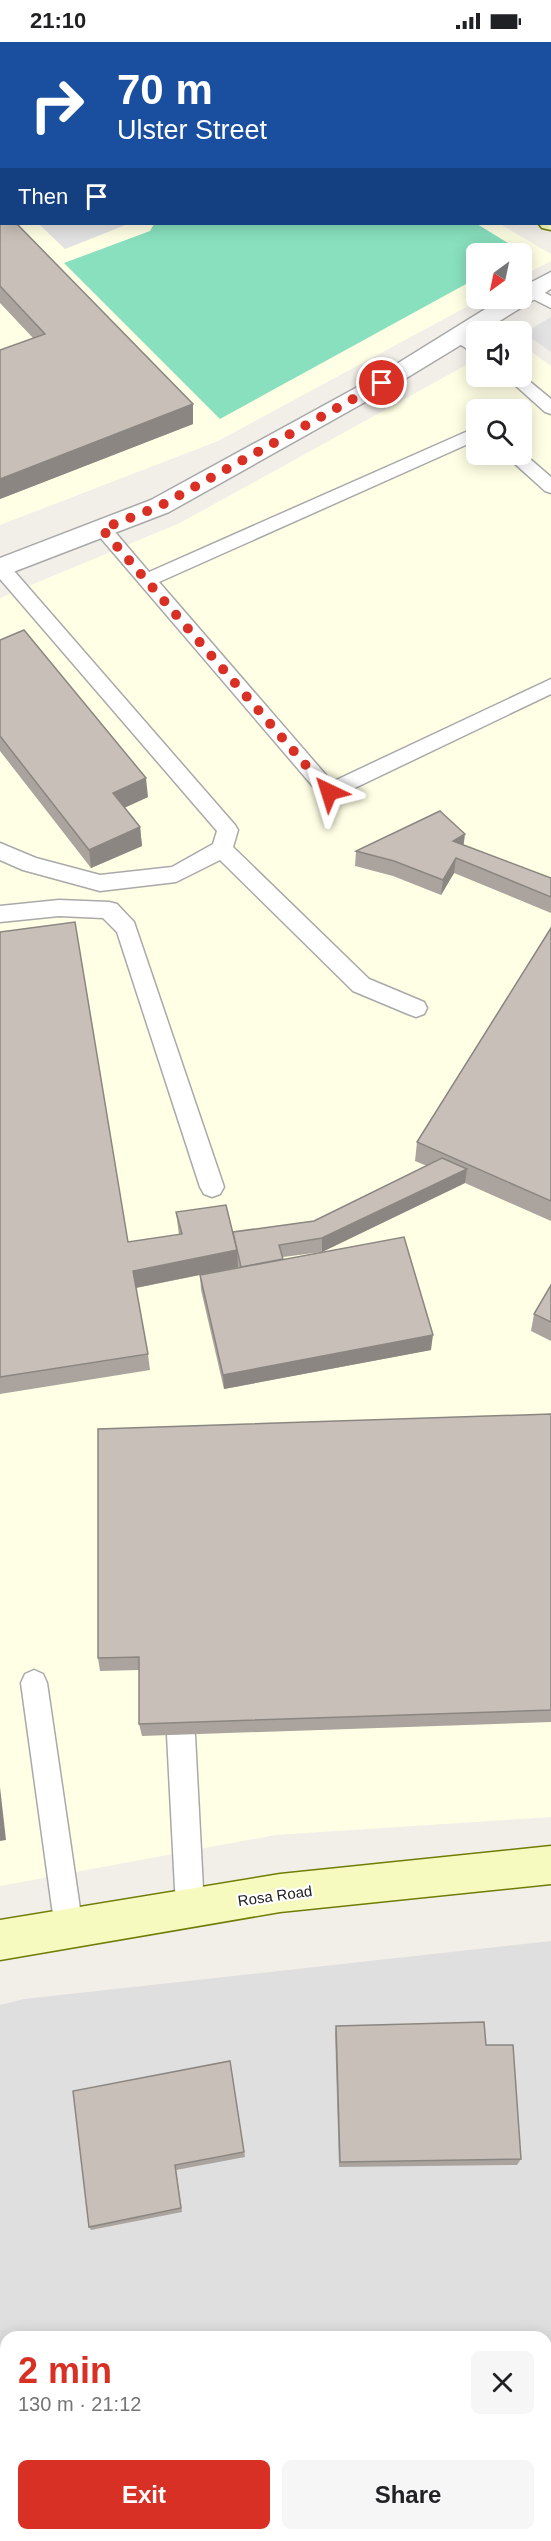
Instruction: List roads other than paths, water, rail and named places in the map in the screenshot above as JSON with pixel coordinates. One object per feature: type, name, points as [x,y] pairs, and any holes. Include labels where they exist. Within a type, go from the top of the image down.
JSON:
[{"type":"street","points":[[498,321],[535,294]]},
{"type":"street","points":[[0,568],[160,506],[382,383],[466,344]]},
{"type":"street","name":"Rosa Road","points":[[0,1940],[280,1893],[551,1865]]},
{"type":"lane","points":[[526,387],[551,408]]},
{"type":"lane","points":[[147,580],[466,438]]},
{"type":"lane","points":[[526,465],[551,487]]},
{"type":"lane","points":[[102,529],[329,792],[551,686]]},
{"type":"lane","points":[[0,568],[228,830],[222,849],[177,874],[100,883],[30,864],[0,851]]},
{"type":"lane","points":[[222,849],[361,985],[416,1008]]},
{"type":"lane","points":[[0,914],[59,908],[109,910],[126,928],[212,1187]]},
{"type":"lane","points":[[34,1683],[69,1929]]},
{"type":"lane","points":[[181,1735],[190,1908]]}]
